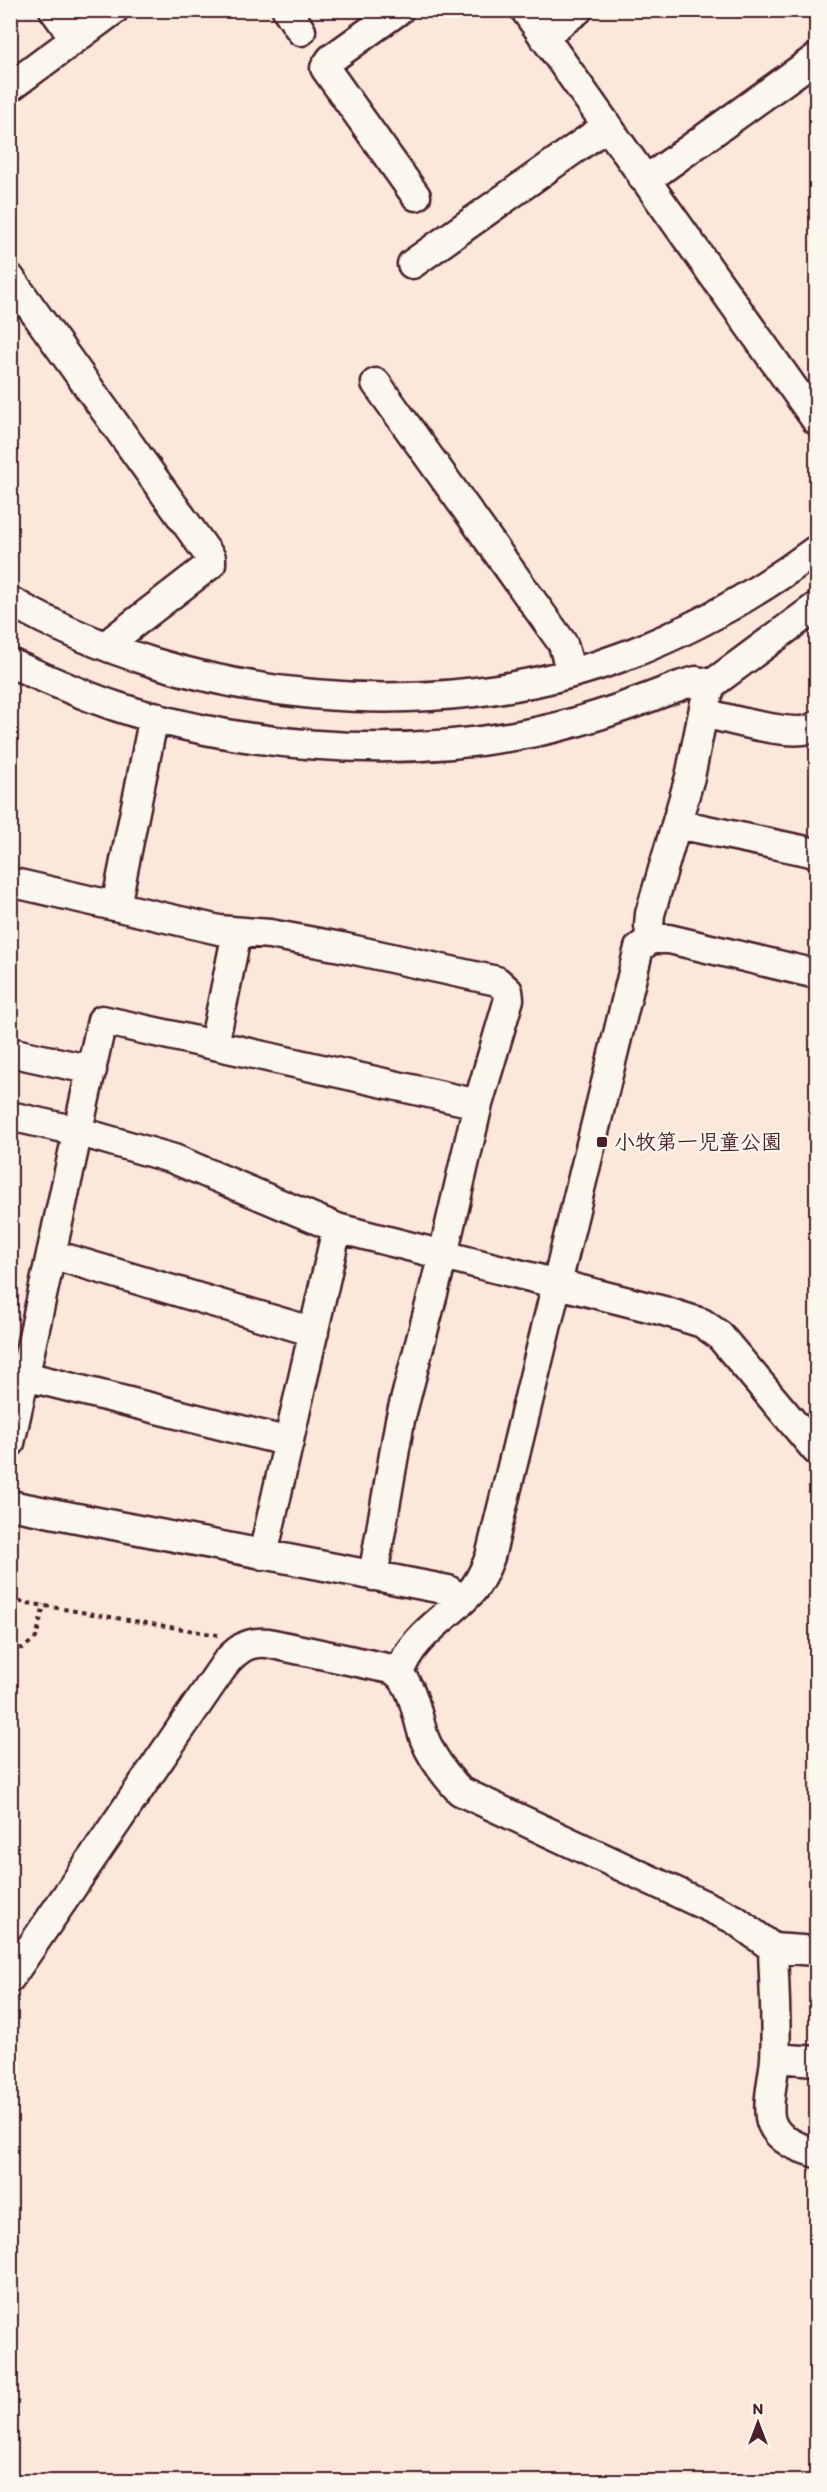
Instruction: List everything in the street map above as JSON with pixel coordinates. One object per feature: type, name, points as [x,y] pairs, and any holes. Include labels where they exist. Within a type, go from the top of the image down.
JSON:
[{"type":"street","points":[[54,10],[75,39]]},
{"type":"street","points":[[10,87],[114,10]]},
{"type":"street","points":[[399,10],[331,59],[325,68],[416,196]]},
{"type":"street","points":[[525,10],[816,420]]},
{"type":"street","points":[[543,36],[578,10]]},
{"type":"street","points":[[644,178],[659,171],[816,58]]},
{"type":"street","points":[[412,264],[607,126]]},
{"type":"street","points":[[10,278],[211,558],[211,564],[114,639],[110,648]]},
{"type":"street","points":[[376,382],[563,644],[571,673]]},
{"type":"street","points":[[10,601],[65,630],[110,648],[158,664],[220,680],[279,690],[354,696],[410,697],[469,692],[571,673],[626,656],[692,627],[752,594],[816,550]]},
{"type":"street","points":[[651,939],[650,914],[678,824],[703,713],[712,684],[816,607]]},
{"type":"street","points":[[10,663],[80,693],[154,716],[222,732],[313,745],[412,747],[515,736],[596,715],[696,681],[712,684]]},
{"type":"street","points":[[703,713],[789,731],[805,731],[816,726]]},
{"type":"street","points":[[116,906],[154,716]]},
{"type":"street","points":[[678,824],[816,853]]},
{"type":"street","points":[[10,882],[219,930],[270,934],[331,945],[496,981],[508,991],[509,999],[478,1104],[443,1255],[400,1420],[373,1576]]},
{"type":"street","points":[[214,1045],[237,932]]},
{"type":"street","points":[[399,1674],[406,1654],[471,1593],[484,1573],[490,1557],[639,948],[651,939],[669,939],[816,974]]},
{"type":"street","points":[[10,1443],[76,1131],[102,1020],[478,1104]]},
{"type":"street","points":[[10,1052],[92,1070]]},
{"type":"street","points":[[10,1116],[76,1131],[174,1159],[337,1228],[557,1282],[702,1323],[719,1335],[816,1450]]},
{"type":"street","points":[[263,1555],[337,1228]]},
{"type":"street","points":[[51,1254],[314,1332]]},
{"type":"street","points":[[25,1376],[289,1442]]},
{"type":"street","points":[[10,1505],[448,1590],[462,1600]]},
{"type":"street","points":[[10,1978],[227,1661],[235,1652],[254,1642],[369,1665],[399,1674],[408,1688],[426,1741],[437,1762],[460,1791],[734,1919],[773,1948],[816,1951]]},
{"type":"street","points":[[773,1948],[775,2058],[770,2110],[771,2124],[794,2145],[816,2153]]},
{"type":"street","points":[[775,2058],[816,2061]]},
{"type":"path","points":[[10,1600],[254,1642]]},
{"type":"path","points":[[10,1650],[23,1648],[36,1638],[44,1605]]},
{"type":"place","name":"小牧第一児童公園","points":[[602,1142]]}]
